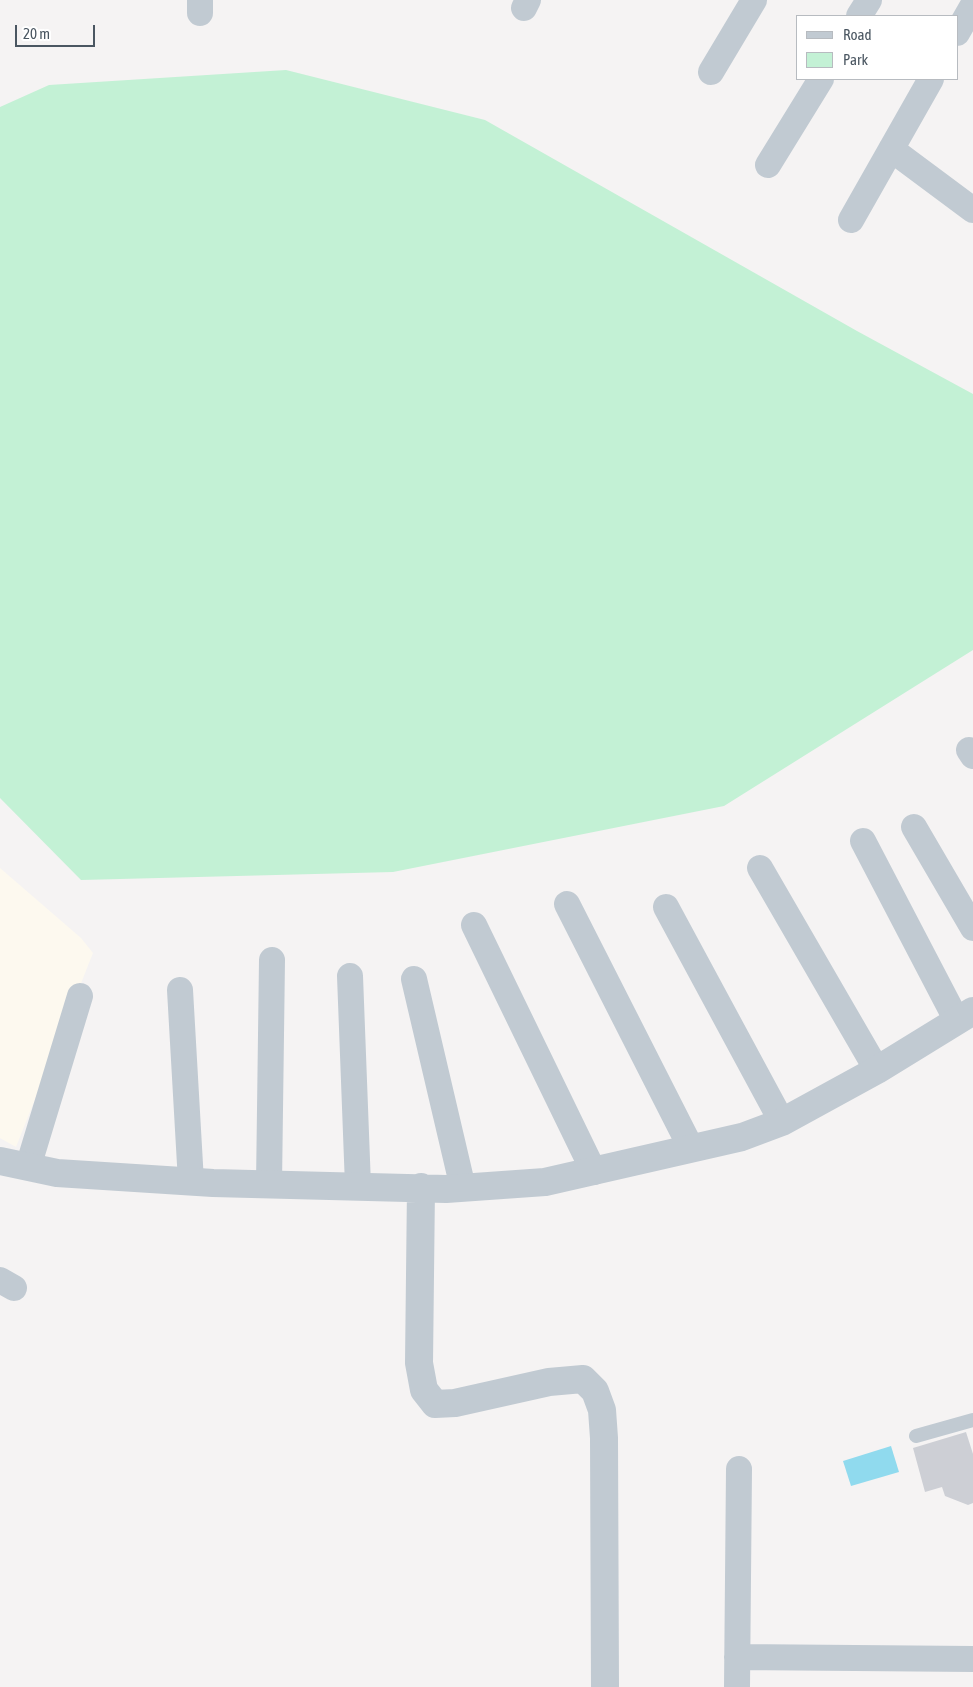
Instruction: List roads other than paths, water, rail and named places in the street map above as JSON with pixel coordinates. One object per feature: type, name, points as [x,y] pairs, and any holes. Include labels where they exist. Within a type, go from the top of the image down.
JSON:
[{"type":"street","points":[[711,72],[754,0]]},
{"type":"street","points":[[860,15],[869,0]]},
{"type":"street","points":[[958,31],[973,5]]},
{"type":"street","points":[[768,165],[820,80]]},
{"type":"street","points":[[851,220],[930,80]]},
{"type":"street","points":[[891,149],[973,210]]},
{"type":"street","points":[[914,827],[973,928]]},
{"type":"street","points":[[0,1162],[57,1173],[191,1182],[463,1188],[545,1182],[742,1137],[782,1122],[877,1070],[965,1016],[863,841]]},
{"type":"street","points":[[760,868],[877,1070]]},
{"type":"street","points":[[567,904],[691,1148]]},
{"type":"street","points":[[666,907],[782,1122]]},
{"type":"street","points":[[474,925],[594,1172]]},
{"type":"street","points":[[269,1184],[272,960]]},
{"type":"street","points":[[350,976],[358,1186]]},
{"type":"street","points":[[414,979],[463,1188]]},
{"type":"street","points":[[180,990],[191,1182]]},
{"type":"street","points":[[28,1167],[80,996]]},
{"type":"street","points":[[421,1188],[419,1363],[424,1390],[435,1404],[455,1403],[549,1382],[583,1379],[595,1391],[602,1410],[604,1438],[604,1687]]},
{"type":"street","points":[[738,1687],[739,1469]]},
{"type":"street","points":[[737,1657],[973,1658]]},
{"type":"lane","points":[[916,1436],[973,1420]]},
{"type":"water","points":[[891,1446],[899,1472],[851,1486],[843,1461]]}]
